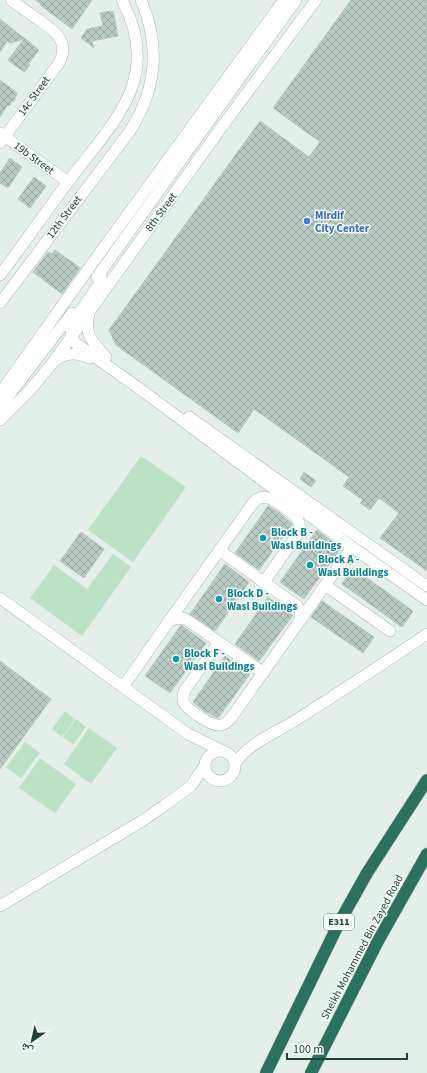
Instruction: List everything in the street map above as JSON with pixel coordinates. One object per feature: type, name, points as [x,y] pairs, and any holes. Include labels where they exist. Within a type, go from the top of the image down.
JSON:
[{"type":"highway","name":"E311","points":[[266,1073],[339,923],[398,824],[427,780]]},
{"type":"highway","name":"Sheikh Mohammed Bin Zayed Road","points":[[311,1073],[382,934],[427,854]]},
{"type":"street","name":"14c Street","points":[[2,138],[58,63],[63,47],[59,36],[55,32],[11,0]]},
{"type":"street","name":"12th Street","points":[[0,275],[68,182],[115,122],[130,92],[134,82],[137,58],[136,37],[134,26],[122,0]]},
{"type":"street","name":"12th Street","points":[[0,303],[130,131],[143,107],[151,81],[154,57],[151,27],[141,0]]},
{"type":"street","points":[[0,393],[284,0]]},
{"type":"street","name":"8th Street","points":[[0,407],[101,272],[296,0]]},
{"type":"street","name":"8th Street","points":[[0,420],[31,389],[54,361],[221,128],[316,0]]},
{"type":"street","name":"19b Street","points":[[2,138],[68,182]]},
{"type":"street","points":[[166,205],[163,201],[163,196],[175,178],[176,167]]},
{"type":"street","points":[[13,284],[9,281],[9,276],[25,251],[29,237]]},
{"type":"street","points":[[72,335],[71,324],[101,282],[101,272]]},
{"type":"street","points":[[90,310],[86,327],[88,334],[105,361]]},
{"type":"street","points":[[55,335],[72,335],[80,339],[140,389],[217,447],[352,547],[427,600]]},
{"type":"street","points":[[54,361],[63,355],[72,353],[105,361],[143,385],[427,586]]},
{"type":"street","points":[[217,447],[233,455],[257,472],[263,473],[266,471]]},
{"type":"street","points":[[123,687],[219,550],[256,500],[262,496],[276,502],[297,518],[300,527],[297,535],[264,582]]},
{"type":"street","points":[[302,509],[315,513],[358,544],[363,546],[368,544]]},
{"type":"street","points":[[219,642],[185,690],[183,700],[188,708],[210,723],[222,725],[231,718],[264,673],[352,547]]},
{"type":"street","points":[[219,550],[297,606],[301,612],[300,620]]},
{"type":"street","points":[[325,585],[390,631]]},
{"type":"street","points":[[0,598],[188,734],[230,755],[235,764],[235,771],[230,778],[222,781],[191,786]]},
{"type":"street","points":[[181,603],[181,611],[184,618],[264,673]]},
{"type":"street","points":[[169,621],[184,618]]},
{"type":"street","points":[[235,764],[242,754],[251,746],[294,721],[427,634]]},
{"type":"street","points":[[188,734],[199,748],[207,774],[218,781]]},
{"type":"street","points":[[0,906],[142,821],[191,786],[211,754],[218,751],[223,751]]},
{"type":"green space","points":[[141,456],[186,487],[133,562],[88,530]]},
{"type":"green space","points":[[113,554],[131,567],[82,636],[30,598],[54,565],[87,589]]},
{"type":"green space","points":[[65,711],[75,719],[62,737],[52,729]]},
{"type":"green space","points":[[76,719],[86,727],[73,745],[63,737]]},
{"type":"green space","points":[[89,728],[117,748],[91,784],[64,764]]},
{"type":"green space","points":[[25,742],[40,753],[21,778],[6,767]]},
{"type":"green space","points":[[40,758],[76,784],[55,813],[19,788]]},
{"type":"building","points":[[35,0],[92,0],[72,29]]},
{"type":"building","name":"Mirdif City Center","points":[[351,0],[427,0],[427,571],[380,538],[399,513],[379,498],[370,510],[360,503],[363,500],[343,486],[349,477],[254,409],[238,433],[116,345],[109,330],[260,121],[309,157],[320,142],[273,108]]},
{"type":"building","points":[[113,11],[118,36],[92,41],[94,48],[81,38],[87,29],[103,26],[100,13]]},
{"type":"building","points":[[0,19],[39,50],[28,64],[30,65],[24,72],[8,60],[24,39],[10,43],[7,41],[0,52]]},
{"type":"building","points":[[0,80],[17,93],[14,101],[11,101],[11,104],[7,106],[0,117]]},
{"type":"building","points":[[10,158],[22,167],[8,188],[0,183],[0,173]]},
{"type":"building","points":[[34,177],[46,186],[30,208],[18,199]]},
{"type":"building","points":[[55,250],[80,268],[62,294],[33,272],[48,252],[52,254]]},
{"type":"building","points":[[304,472],[316,481],[311,487],[300,479]]},
{"type":"building","name":"Block B - Wasl Buildings","points":[[268,506],[280,513],[292,524],[259,570],[235,553]]},
{"type":"building","name":"Block A - Wasl Buildings","points":[[317,530],[341,548],[304,599],[280,582]]},
{"type":"building","points":[[81,532],[104,549],[84,578],[60,561]]},
{"type":"building","name":"Block D - Wasl Buildings","points":[[225,564],[249,582],[215,631],[190,614]]},
{"type":"building","points":[[353,568],[413,611],[402,627],[342,584]]},
{"type":"building","points":[[268,597],[293,615],[259,661],[235,644]]},
{"type":"building","points":[[322,601],[374,637],[363,653],[311,617]]},
{"type":"building","name":"Block F - Wasl Buildings","points":[[181,625],[206,643],[170,693],[145,676]]},
{"type":"building","points":[[225,656],[250,674],[218,718],[204,711],[193,702]]},
{"type":"building","points":[[0,661],[51,699],[0,769]]},
{"type":"place","name":"Mirdif City Center","points":[[307,221]]},
{"type":"place","name":"Block B - Wasl Buildings","points":[[263,538]]},
{"type":"place","name":"Block A - Wasl Buildings","points":[[310,565]]},
{"type":"place","name":"Block D - Wasl Buildings","points":[[219,599]]},
{"type":"place","name":"Block F - Wasl Buildings","points":[[176,659]]}]
